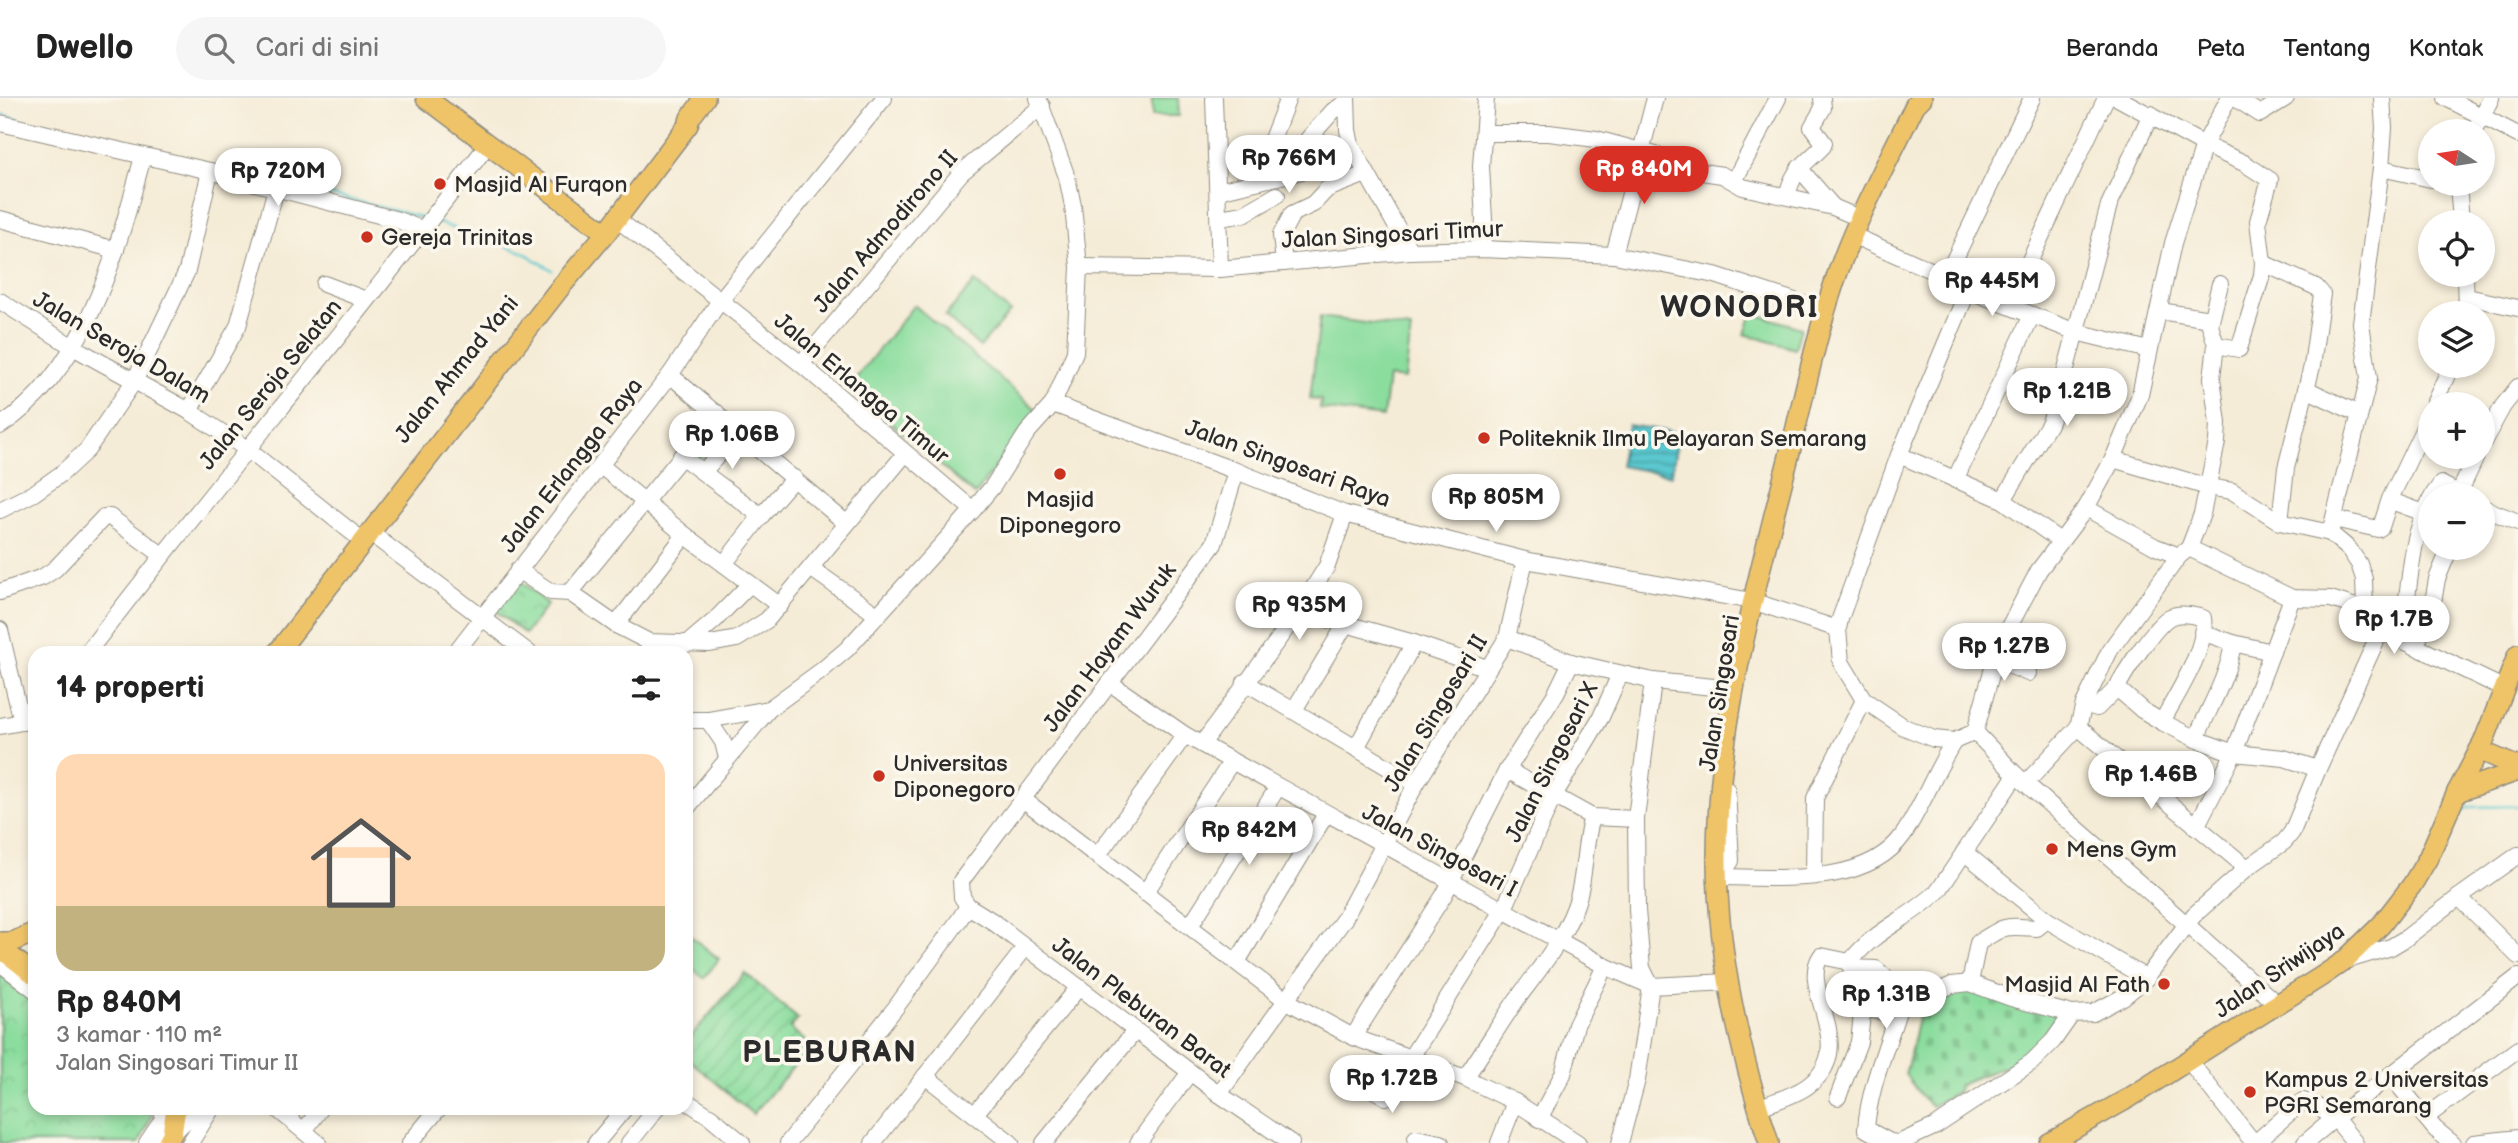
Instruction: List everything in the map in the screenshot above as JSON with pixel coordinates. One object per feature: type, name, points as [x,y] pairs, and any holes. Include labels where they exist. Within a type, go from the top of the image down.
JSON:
[{"type":"main road","points":[[426,98],[488,144],[608,224]]},
{"type":"main road","name":"Jalan Ahmad Yani","points":[[268,646],[362,533],[688,125],[705,98]]},
{"type":"main road","points":[[1769,1143],[1733,1017],[1722,934],[1718,870],[1721,776],[1734,689],[1752,602],[1825,311],[1856,227],[1918,100]]},
{"type":"main road","name":"Jalan Ahmad Yani","points":[[281,646],[362,533]]},
{"type":"main road","name":"Jalan Sriwijaya","points":[[2049,1143],[2189,1060],[2344,961],[2381,925],[2412,885],[2428,858],[2457,792],[2481,747],[2518,654]]},
{"type":"main road","points":[[2481,747],[2518,761]]},
{"type":"main road","points":[[2481,747],[2518,769]]},
{"type":"main road","points":[[2457,792],[2518,769]]},
{"type":"main road","points":[[0,942],[28,936]]},
{"type":"main road","points":[[0,948],[28,970]]},
{"type":"main road","points":[[176,1115],[176,1140]]},
{"type":"street","name":"Jalan Erlangga Raya","points":[[460,646],[670,375],[719,302],[884,98]]},
{"type":"street","points":[[1214,98],[1220,268]]},
{"type":"street","points":[[1216,157],[1266,156],[1288,98]]},
{"type":"street","points":[[1482,249],[1484,220],[1481,166],[1486,98]]},
{"type":"street","points":[[1614,255],[1655,98]]},
{"type":"street","points":[[1734,181],[1778,98]]},
{"type":"street","points":[[1787,196],[1805,160],[1823,146],[1824,143],[1812,127],[1823,108],[1822,98]]},
{"type":"street","points":[[1946,277],[2032,98]]},
{"type":"street","points":[[2009,305],[2106,98]]},
{"type":"street","points":[[2118,98],[2204,145],[2244,163],[2270,180],[2258,221],[2262,275],[2239,349],[2216,345]]},
{"type":"street","points":[[1975,733],[1994,659],[2039,570],[2086,508],[2113,459],[2140,395],[2174,243],[2204,145],[2229,98]]},
{"type":"street","points":[[2235,98],[2260,114],[2286,98]]},
{"type":"street","points":[[2332,526],[2369,378],[2361,323],[2381,168],[2384,128],[2382,98]]},
{"type":"street","points":[[2446,98],[2472,119]]},
{"type":"street","points":[[2480,119],[2491,98]]},
{"type":"street","points":[[1218,191],[1323,166],[1310,137],[1333,111],[1347,100]]},
{"type":"street","points":[[1347,100],[1351,145],[1410,251]]},
{"type":"street","points":[[693,799],[769,709],[838,657],[973,510],[998,479],[1027,433],[1053,404],[1075,352],[1079,267],[1073,206],[1067,177],[1040,102]]},
{"type":"street","name":"Jalan Admodirono II","points":[[800,364],[961,173],[1040,102]]},
{"type":"street","points":[[2003,500],[2049,424],[2056,407],[2109,205],[2151,114]]},
{"type":"street","points":[[0,123],[210,172],[425,229]]},
{"type":"street","points":[[2496,129],[2518,135]]},
{"type":"street","points":[[1485,132],[1549,133],[1595,139],[1696,166],[1702,172],[1722,174],[1752,190],[1833,206]]},
{"type":"street","name":"Jalan Seroja Selatan","points":[[92,646],[162,555],[425,229],[488,144]]},
{"type":"street","points":[[0,426],[45,388],[73,347],[109,275],[143,157]]},
{"type":"street","points":[[2381,168],[2418,175]]},
{"type":"street","points":[[1799,169],[1856,227],[1968,290],[2076,332],[2149,350]]},
{"type":"street","points":[[0,510],[34,494],[87,450],[135,380],[187,271],[210,172]]},
{"type":"street","points":[[1284,263],[1281,235],[1292,214],[1313,204],[1327,189],[1366,173]]},
{"type":"street","points":[[189,411],[238,326],[276,189]]},
{"type":"street","points":[[1219,218],[1244,214],[1277,195]]},
{"type":"street","points":[[0,219],[116,250]]},
{"type":"street","name":"Jalan Erlangga Timur","points":[[608,224],[719,302],[800,364],[973,510]]},
{"type":"street","name":"Jalan Singosari Timur","points":[[1079,267],[1220,268],[1410,251],[1482,249],[1614,255],[1715,275],[1825,311]]},
{"type":"street","points":[[2263,263],[2315,287],[2322,294],[2312,366],[2290,447],[2280,522]]},
{"type":"street","points":[[324,284],[366,300]]},
{"type":"street","points":[[1838,1097],[1859,1042],[1861,1008],[1850,965],[1859,950],[1884,928],[1924,905],[1939,891],[1964,852],[2021,779],[2078,727],[2084,704],[2118,638],[2184,552],[2204,507],[2218,424],[2212,391],[2216,345],[2210,318],[2220,284]]},
{"type":"street","points":[[1968,290],[1899,455],[1838,629],[1840,662],[1864,700],[1904,727],[1934,739],[1954,741],[1975,733]]},
{"type":"street","name":"Jalan Seroja Dalam","points":[[3,307],[189,411],[247,449],[362,533],[483,616],[520,646]]},
{"type":"street","points":[[2495,307],[2518,308]]},
{"type":"street","points":[[2160,311],[2210,318]]},
{"type":"street","points":[[1955,480],[2032,315]]},
{"type":"street","points":[[670,375],[846,523]]},
{"type":"street","points":[[2495,420],[2518,387]]},
{"type":"street","points":[[2306,389],[2359,414]]},
{"type":"street","name":"Jalan Singosari Raya","points":[[1053,404],[1345,514],[1525,560],[1752,602],[1838,629]]},
{"type":"street","points":[[570,593],[717,413]]},
{"type":"street","points":[[703,472],[739,432]]},
{"type":"street","points":[[2113,459],[2208,487],[2232,491],[2280,522],[2378,529],[2418,440]]},
{"type":"street","points":[[518,570],[551,592],[570,593],[616,625],[649,642],[710,644],[737,639],[767,620],[780,606],[905,454]]},
{"type":"street","points":[[1899,455],[2003,500],[2060,541]]},
{"type":"street","points":[[681,456],[761,516]]},
{"type":"street","points":[[600,465],[685,536],[780,606]]},
{"type":"street","name":"Jalan Hayam Wuruk","points":[[968,906],[962,897],[961,881],[1214,544],[1236,471]]},
{"type":"street","points":[[724,564],[794,478]]},
{"type":"street","points":[[2394,502],[2418,502]]},
{"type":"street","points":[[2086,508],[2157,547],[2184,552],[2292,598],[2331,599],[2365,610],[2381,630],[2505,689]]},
{"type":"street","points":[[2495,513],[2518,522]]},
{"type":"street","points":[[1202,744],[1299,611],[1327,566],[1345,514]]},
{"type":"street","points":[[0,592],[55,569],[104,517],[110,517],[162,555]]},
{"type":"street","points":[[2332,526],[2359,564],[2364,579],[2365,610]]},
{"type":"street","points":[[2399,638],[2406,612],[2410,558],[2418,527]]},
{"type":"street","points":[[616,625],[685,536]]},
{"type":"street","name":"Jalan Singosari II","points":[[1219,1094],[1344,919],[1416,784],[1507,638],[1525,560]]},
{"type":"street","points":[[2416,646],[2431,614],[2437,579],[2445,560]]},
{"type":"street","points":[[812,569],[877,615]]},
{"type":"street","points":[[687,644],[750,584]]},
{"type":"street","points":[[2196,827],[2234,753],[2292,598]]},
{"type":"street","name":"Jalan Singosari","points":[[1718,870],[1731,861],[1727,782],[1756,606],[1752,602]]},
{"type":"street","points":[[1299,611],[1414,643],[1487,668]]},
{"type":"street","points":[[2084,704],[2097,708],[2117,688],[2132,662],[2167,618],[2179,614],[2203,618],[2194,661],[2162,722]]},
{"type":"street","points":[[1294,710],[1346,624]]},
{"type":"street","points":[[0,630],[28,719],[0,726]]},
{"type":"street","points":[[1861,1008],[1892,1014],[1899,1008],[1952,985],[1970,983],[2011,998],[2072,1013],[2093,1013],[2123,997],[2146,978],[2194,915],[2247,868],[2284,842],[2292,832],[2381,630]]},
{"type":"street","points":[[2202,632],[2272,652]]},
{"type":"street","points":[[1507,638],[1571,662],[1620,674],[1653,681],[1734,689]]},
{"type":"street","points":[[1356,748],[1414,643]]},
{"type":"street","points":[[2196,739],[2214,695],[2222,685],[2233,643]]},
{"type":"street","points":[[1994,659],[2028,673]]},
{"type":"street","points":[[1353,1037],[1452,881],[1507,770],[1556,693],[1571,662]]},
{"type":"street","name":"Jalan Singosari X","points":[[1349,1075],[1386,1097],[1504,909],[1553,797],[1601,717],[1620,674]]},
{"type":"street","points":[[1620,1143],[1637,1080],[1651,986],[1642,968],[1637,910],[1636,820],[1653,681]]},
{"type":"street","points":[[1245,682],[1416,784]]},
{"type":"street","name":"Jalan Singosari I","points":[[1110,683],[1185,735],[1605,966],[1651,986],[1729,982]]},
{"type":"street","points":[[2117,688],[2142,710],[2196,739],[2234,753],[2294,760],[2318,769]]},
{"type":"street","points":[[1814,875],[1815,804],[1818,789],[1864,700]]},
{"type":"street","points":[[693,720],[708,720],[769,709]]},
{"type":"street","points":[[708,720],[723,742],[727,758]]},
{"type":"street","points":[[2078,727],[2247,868]]},
{"type":"street","points":[[1975,733],[2021,779],[2277,1003]]},
{"type":"street","points":[[1098,855],[1185,735]]},
{"type":"street","points":[[1718,870],[1814,875],[1855,869],[1884,856],[1893,848],[1924,800],[1954,741]]},
{"type":"street","points":[[1145,893],[1232,761]]},
{"type":"street","points":[[1507,770],[1592,817],[1636,820]]},
{"type":"street","points":[[1190,926],[1278,787]]},
{"type":"street","points":[[1024,800],[1287,1000],[1353,1037],[1465,1078],[1515,1102],[1578,1143]]},
{"type":"street","points":[[1237,962],[1326,814]]},
{"type":"street","points":[[1465,1078],[1506,1014],[1559,940],[1576,906],[1587,832],[1592,817]]},
{"type":"street","points":[[1964,852],[2048,920],[2146,978]]},
{"type":"street","points":[[2344,961],[2399,943],[2518,855]]},
{"type":"street","points":[[2459,897],[2518,956]]},
{"type":"street","points":[[788,1143],[896,1007],[968,906]]},
{"type":"street","name":"Jalan Pleburan Barat","points":[[968,906],[992,921],[1219,1094],[1291,1143]]},
{"type":"street","points":[[1970,983],[1979,943],[2004,927],[2016,925],[2037,928],[2048,920]]},
{"type":"street","points":[[873,1143],[1025,948]]},
{"type":"street","points":[[1758,1108],[1807,1087],[1823,1068],[1831,1042],[1816,978],[1821,956],[1876,969],[1884,976],[1899,1008],[1877,1078],[1866,1129],[1890,1142],[1898,1143],[1936,1126],[2032,1062],[2053,1041],[2072,1013]]},
{"type":"street","points":[[0,963],[28,985]]},
{"type":"street","points":[[1539,1118],[1563,1074],[1576,1025],[1605,966]]},
{"type":"street","points":[[2305,1143],[2518,977]]},
{"type":"street","points":[[975,1114],[1079,987]]},
{"type":"street","points":[[1044,1143],[1135,1031]]},
{"type":"street","points":[[2426,1117],[2518,1049]]},
{"type":"street","points":[[2189,1060],[2255,1143],[2303,1101],[2311,1102],[2335,1118],[2355,1143]]},
{"type":"street","points":[[1138,1143],[1190,1072]]},
{"type":"street","points":[[2390,1075],[2435,1129],[2452,1143]]},
{"type":"street","points":[[925,1076],[1012,1143]]},
{"type":"street","points":[[1499,1143],[1515,1102]]},
{"type":"street","points":[[693,1105],[742,1143]]},
{"type":"street","points":[[147,1143],[163,1115]]},
{"type":"street","points":[[176,1140],[194,1115]]},
{"type":"street","points":[[176,1140],[204,1115]]},
{"type":"street","points":[[285,1115],[318,1143]]},
{"type":"street","points":[[304,1131],[316,1115]]},
{"type":"street","points":[[410,1143],[433,1115]]},
{"type":"street","points":[[596,1143],[619,1115]]},
{"type":"street","points":[[629,1143],[651,1115]]},
{"type":"street","points":[[1416,1138],[1441,1143]]},
{"type":"street","points":[[2474,1143],[2518,1138]]},
{"type":"green space","points":[[1152,98],[1178,98],[1179,116],[1152,116]]},
{"type":"green space","points":[[975,282],[1010,312],[980,347],[945,316]]},
{"type":"green space","points":[[914,305],[1037,410],[975,495],[849,387]]},
{"type":"green space","points":[[1752,313],[1801,328],[1795,349],[1745,334]]},
{"type":"green space","points":[[1320,317],[1411,329],[1405,379],[1388,377],[1383,417],[1320,409],[1321,400],[1310,399]]},
{"type":"green space","points":[[712,424],[728,436],[704,470],[687,457]]},
{"type":"green space","points":[[518,579],[548,604],[525,634],[492,608]]},
{"type":"green space","points":[[693,938],[719,959],[704,978],[693,969]]},
{"type":"green space","points":[[0,973],[28,995],[28,1115],[151,1115],[139,1143],[0,1143]]},
{"type":"green space","points":[[745,973],[798,1019],[790,1028],[811,1046],[753,1114],[693,1063],[693,1034]]},
{"type":"green space","points":[[1961,986],[2059,1010],[2044,1037],[2028,1055],[1959,1085],[1958,1091],[1932,1106],[1905,1074],[1916,1027],[1926,1004],[1938,995]]},
{"type":"water","points":[[1628,425],[1679,433],[1671,475],[1620,466]]},
{"type":"waterway","points":[[0,114],[19,119]]},
{"type":"waterway","points":[[328,194],[423,218]]},
{"type":"waterway","points":[[436,222],[523,252],[552,270]]},
{"type":"waterway","points":[[2456,813],[2470,807],[2518,806]]},
{"type":"place","name":"Masjid Al Furqon","points":[[440,184]]},
{"type":"place","name":"Gereja Trinitas","points":[[367,237]]},
{"type":"place","name":"Politeknik Ilmu Pelayaran Semarang","points":[[1484,438]]},
{"type":"place","name":"Masjid Diponegoro","points":[[1060,474]]},
{"type":"place","name":"Universitas Diponegoro","points":[[879,776]]},
{"type":"place","name":"Mens Gym","points":[[2052,849]]},
{"type":"place","name":"Masjid Al Fath","points":[[2164,984]]},
{"type":"place","name":"Kampus 2 Universitas PGRI Semarang","points":[[2250,1092]]},
{"type":"district","name":"WONODRI","points":[[1740,307]]},
{"type":"district","name":"PLEBURAN","points":[[830,1052]]}]
